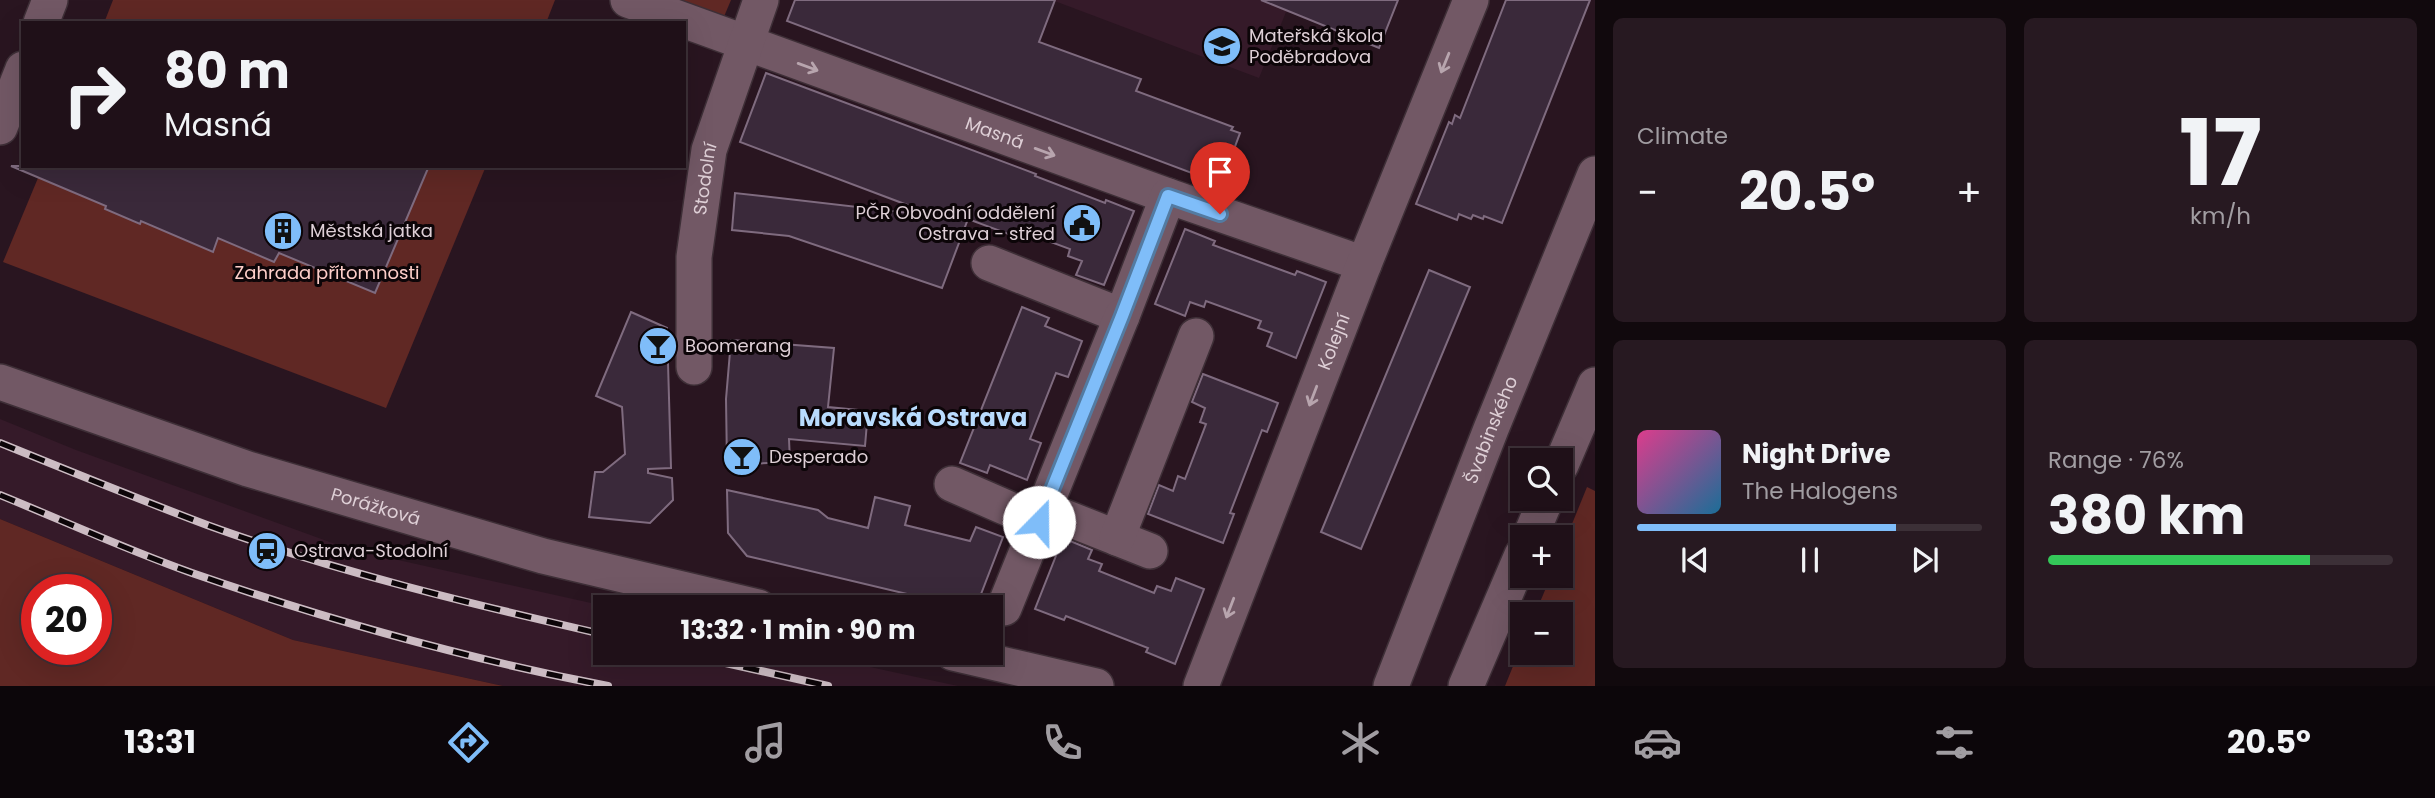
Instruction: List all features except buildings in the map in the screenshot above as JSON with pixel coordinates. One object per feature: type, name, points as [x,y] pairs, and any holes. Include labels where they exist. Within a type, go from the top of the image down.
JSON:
[{"type":"street","points":[[42,21],[50,0]]},
{"type":"street","name":"Masná","points":[[628,0],[685,21]]},
{"type":"street","name":"Stodolní","points":[[694,367],[694,257],[709,150],[761,0]]},
{"type":"street","name":"Kolejní","points":[[1200,686],[1364,264],[1471,0]]},
{"type":"street","name":"Masná","points":[[686,22],[1364,264]]},
{"type":"street","points":[[0,127],[21,74]]},
{"type":"street","name":"Švabinského","points":[[1391,686],[1595,174]]},
{"type":"street","points":[[1004,608],[1168,196]]},
{"type":"street","points":[[989,263],[1122,316]]},
{"type":"street","points":[[1117,538],[1196,336]]},
{"type":"street","name":"Porážková","points":[[0,382],[248,469],[314,489],[543,556],[707,595]]},
{"type":"street","points":[[1568,448],[1595,386]]},
{"type":"street","points":[[952,484],[1150,551]]},
{"type":"street","points":[[1466,686],[1510,583]]},
{"type":"street","points":[[1412,631],[1416,686]]},
{"type":"street","points":[[1003,665],[1096,686]]},
{"type":"shaded area","name":"Mateřská škola Poděbradova","points":[[1052,0],[1297,0],[1291,13],[1286,12],[1259,78]]},
{"type":"shaded area","points":[[0,419],[76,450],[349,549],[593,603],[593,665],[861,665],[958,686],[503,686],[293,640],[0,519]]},
{"type":"green space","points":[[113,0],[555,0],[547,21],[105,21]]},
{"type":"green space","points":[[675,0],[731,0],[723,19]]},
{"type":"green space","name":"Zahrada přítomnosti","points":[[42,168],[485,168],[386,408],[3,262]]},
{"type":"green space","points":[[1587,487],[1595,491],[1595,686],[1505,686],[1514,665],[1573,665],[1573,602],[1540,602],[1546,588],[1573,588],[1572,525]]},
{"type":"green space","points":[[0,519],[293,640],[503,686],[0,686]]},
{"type":"railway","points":[[0,443],[207,525],[305,558],[455,599],[593,632]]},
{"type":"railway","points":[[0,495],[168,564],[295,607],[450,651],[608,686]]},
{"type":"railway","points":[[734,665],[828,686]]},
{"type":"place","name":"Mateřská škola Poděbradova","points":[[1222,46]]},
{"type":"place","name":"PČR Obvodní oddělení Ostrava - střed","points":[[1082,223]]},
{"type":"place","name":"Městská jatka","points":[[283,231]]},
{"type":"place","name":"Boomerang","points":[[658,346]]},
{"type":"place","name":"Desperado","points":[[742,457]]},
{"type":"place","name":"Ostrava-Stodolní","points":[[267,551]]},
{"type":"district","name":"Moravská Ostrava","points":[[913,418]]},
{"type":"route","points":[[1039,522],[1168,196],[1220,214]]}]
